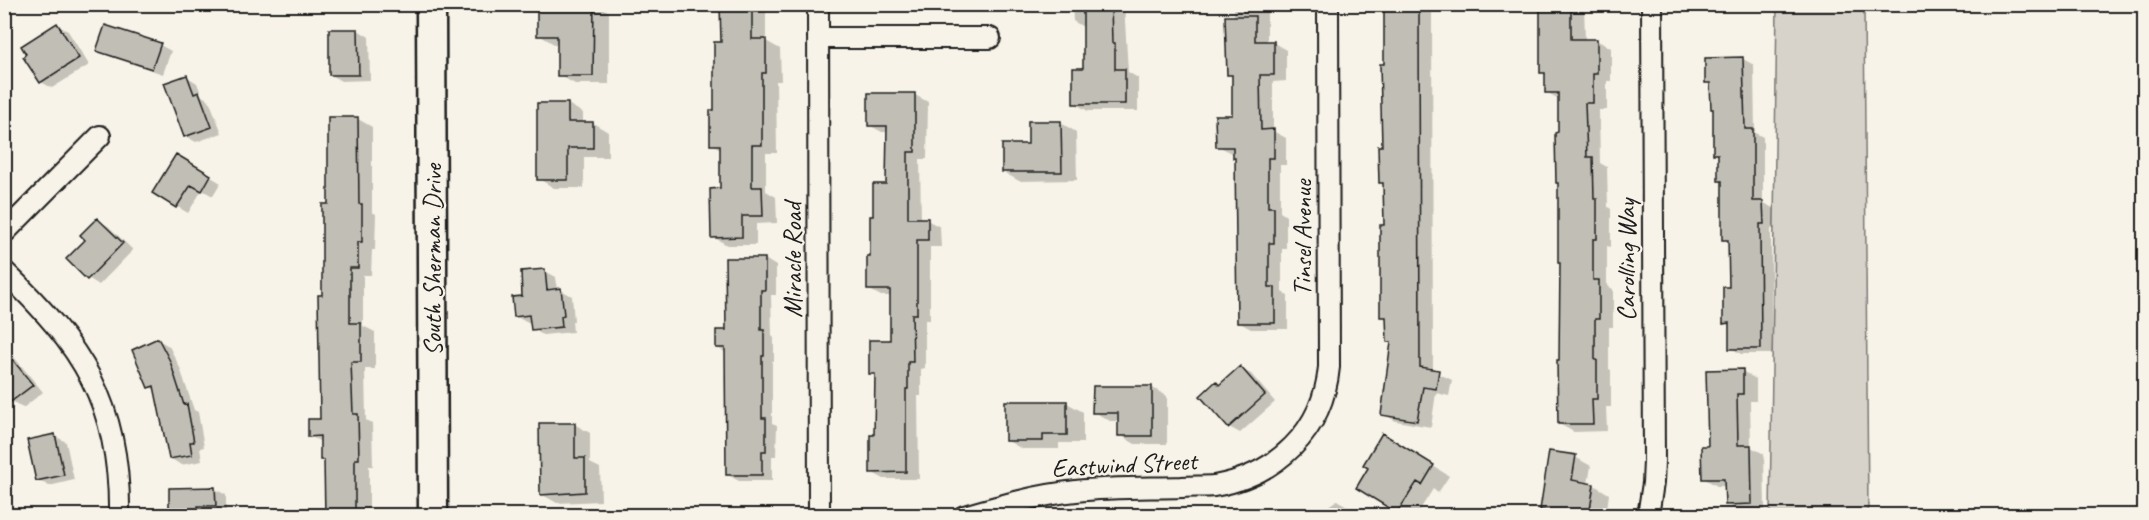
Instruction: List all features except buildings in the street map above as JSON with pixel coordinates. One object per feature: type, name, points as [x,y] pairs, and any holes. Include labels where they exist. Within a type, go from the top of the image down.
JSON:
[{"type":"street","name":"South Sherman Drive","points":[[431,4],[433,516]]},
{"type":"street","name":"Miracle Road","points":[[818,4],[819,516]]},
{"type":"street","name":"Tinsel Avenue","points":[[1282,456],[1298,442],[1314,420],[1325,394],[1329,367],[1328,4]]},
{"type":"street","name":"Carolling Way","points":[[1648,516],[1654,461],[1652,4]]},
{"type":"street","points":[[818,38],[990,38]]},
{"type":"street","points":[[4,232],[100,136]]},
{"type":"street","points":[[4,271],[56,323],[75,349],[91,377],[107,418],[115,449],[119,482],[119,516]]},
{"type":"street","name":"Eastwind Street","points":[[964,516],[1032,497],[1077,491],[1214,486],[1245,477],[1282,456]]},
{"type":"shaded area","points":[[1777,5],[1864,5],[1868,515],[1770,515]]}]
